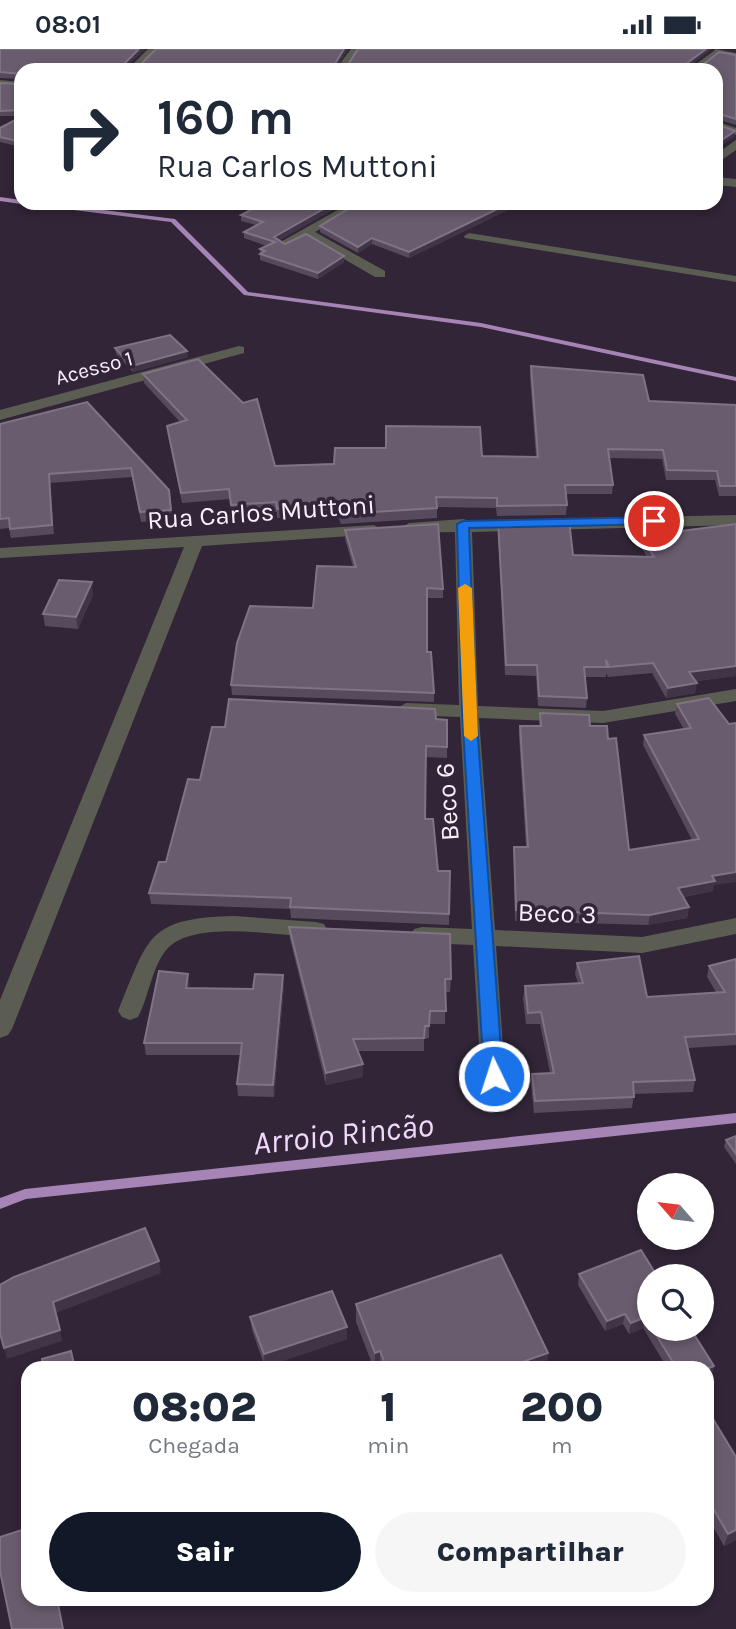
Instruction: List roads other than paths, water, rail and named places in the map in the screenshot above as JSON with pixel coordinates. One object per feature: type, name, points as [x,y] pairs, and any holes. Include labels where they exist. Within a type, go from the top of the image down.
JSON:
[{"type":"street","points":[[139,63],[154,49]]},
{"type":"street","points":[[345,63],[356,49]]},
{"type":"street","points":[[719,51],[736,56]]},
{"type":"street","points":[[284,244],[347,210]]},
{"type":"street","points":[[307,233],[380,274]]},
{"type":"street","name":"Acesso 1","points":[[0,415],[239,349]]},
{"type":"street","name":"Rua Carlos Muttoni","points":[[0,553],[463,524],[736,520]]},
{"type":"street","name":"Beco 6","points":[[463,524],[469,711],[494,1076]]},
{"type":"street","points":[[0,1029],[195,541]]},
{"type":"street","points":[[386,708],[603,717],[736,695]]},
{"type":"street","points":[[130,1011],[160,941],[181,929],[207,925],[332,931]]},
{"type":"street","name":"Beco 3","points":[[401,935],[642,945],[736,926]]},
{"type":"lane","points":[[702,63],[719,51]]},
{"type":"lane","points":[[469,236],[736,279]]},
{"type":"waterway","points":[[0,199],[14,201]]},
{"type":"waterway","points":[[91,210],[173,220],[246,294],[481,325],[736,379]]},
{"type":"waterway","name":"Arroio Rincão","points":[[0,1204],[25,1194],[736,1118]]}]
